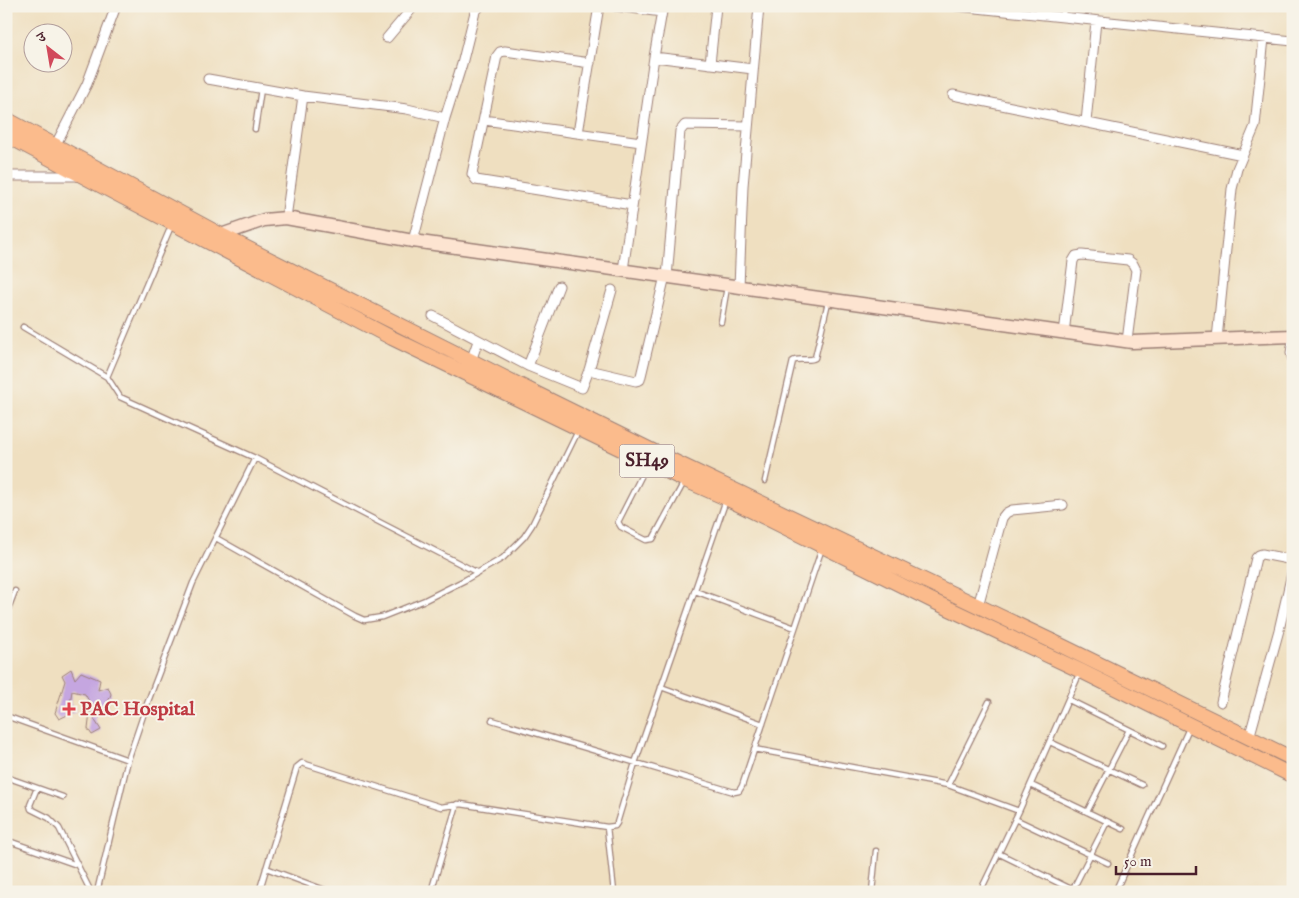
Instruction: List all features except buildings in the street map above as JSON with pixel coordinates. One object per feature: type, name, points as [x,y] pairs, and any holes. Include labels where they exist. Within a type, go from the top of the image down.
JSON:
[{"type":"main road","name":"SH49","points":[[7,126],[55,146],[221,235],[669,459],[1293,759]]},
{"type":"main road","name":"SH49","points":[[7,126],[82,176],[392,338],[726,498],[933,601],[1081,670],[1293,776]]},
{"type":"street","points":[[55,146],[87,84],[116,6]]},
{"type":"street","points":[[387,38],[414,6]]},
{"type":"street","points":[[578,133],[599,6]]},
{"type":"street","points":[[615,6],[662,9],[623,270]]},
{"type":"street","points":[[710,64],[716,6]]},
{"type":"street","points":[[733,286],[759,6]]},
{"type":"street","points":[[957,6],[1293,40]]},
{"type":"street","points":[[413,240],[445,118],[462,64],[474,8]]},
{"type":"street","points":[[1086,122],[1096,21]]},
{"type":"street","points":[[1217,339],[1232,189],[1237,169],[1255,126],[1264,38]]},
{"type":"street","points":[[590,63],[500,52],[497,56],[472,174],[476,180],[632,205]]},
{"type":"street","points":[[654,57],[753,69]]},
{"type":"street","points":[[208,79],[303,96],[407,109],[445,118]]},
{"type":"street","points":[[953,95],[1243,155]]},
{"type":"street","points":[[286,218],[303,96]]},
{"type":"street","points":[[484,120],[641,142]]},
{"type":"street","points":[[590,370],[636,382],[640,380],[666,276],[680,131],[682,127],[685,124],[748,126]]},
{"type":"street","points":[[6,176],[82,176]]},
{"type":"street","points":[[221,235],[264,220],[286,218],[413,240],[1127,342],[1293,336]]},
{"type":"street","points":[[1064,332],[1073,261],[1076,256],[1082,254],[1128,260],[1136,270],[1127,342]]},
{"type":"street","points":[[528,366],[558,286]]},
{"type":"street","points":[[433,316],[528,366],[579,388],[584,386],[590,370],[612,290]]},
{"type":"street","points":[[471,361],[478,341]]},
{"type":"street","points":[[1293,341],[1291,353],[1293,360]]},
{"type":"street","points":[[978,606],[1002,518],[1006,513],[1012,510],[1062,505]]},
{"type":"street","points":[[1221,702],[1256,558],[1262,554],[1293,560]]},
{"type":"street","points":[[1248,738],[1279,630],[1293,569]]},
{"type":"lane","points":[[1061,18],[1065,6]]},
{"type":"lane","points":[[255,129],[261,88]]},
{"type":"lane","points":[[107,377],[173,223]]},
{"type":"lane","points":[[721,322],[733,286]]},
{"type":"lane","points":[[765,481],[793,361],[797,359],[812,360],[814,358],[829,299]]},
{"type":"lane","points":[[23,327],[107,377],[120,397],[255,458],[478,573]]},
{"type":"lane","points":[[216,538],[355,616],[364,620],[382,617],[441,592],[503,558],[524,537],[532,525],[579,428]]},
{"type":"lane","points":[[97,892],[128,760],[147,704],[193,584],[255,458]]},
{"type":"lane","points":[[649,462],[618,522],[620,527],[646,540],[653,539],[685,480]]},
{"type":"lane","points":[[260,892],[299,764],[302,763],[441,807],[457,804],[606,827],[615,826],[634,762],[726,498]]},
{"type":"lane","points":[[492,720],[734,792],[739,791],[823,546]]},
{"type":"lane","points":[[6,614],[15,591]]},
{"type":"lane","points":[[695,591],[795,628]]},
{"type":"lane","points":[[980,892],[1000,854],[1081,670]]},
{"type":"lane","points":[[661,687],[762,724]]},
{"type":"lane","points":[[1069,700],[1162,746]]},
{"type":"lane","points":[[948,785],[988,702]]},
{"type":"lane","points":[[6,716],[128,760]]},
{"type":"lane","points":[[1115,892],[1191,725]]},
{"type":"lane","points":[[1087,812],[1129,730]]},
{"type":"lane","points":[[1050,742],[1142,784]]},
{"type":"lane","points":[[754,749],[948,785],[1019,811]]},
{"type":"lane","points":[[6,777],[63,797]]},
{"type":"lane","points":[[1031,784],[1123,829]]},
{"type":"lane","points":[[37,788],[30,804],[31,809],[55,823],[91,892]]},
{"type":"lane","points":[[431,892],[457,804]]},
{"type":"lane","points":[[1015,819],[1108,864]]},
{"type":"lane","points":[[1000,854],[1073,891],[1107,822]]},
{"type":"lane","points":[[606,827],[614,892]]},
{"type":"lane","points":[[6,840],[77,865]]},
{"type":"lane","points":[[872,892],[876,851]]},
{"type":"lane","points":[[266,868],[330,892]]},
{"type":"place","name":"PAC Hospital","points":[[69,709]]}]
